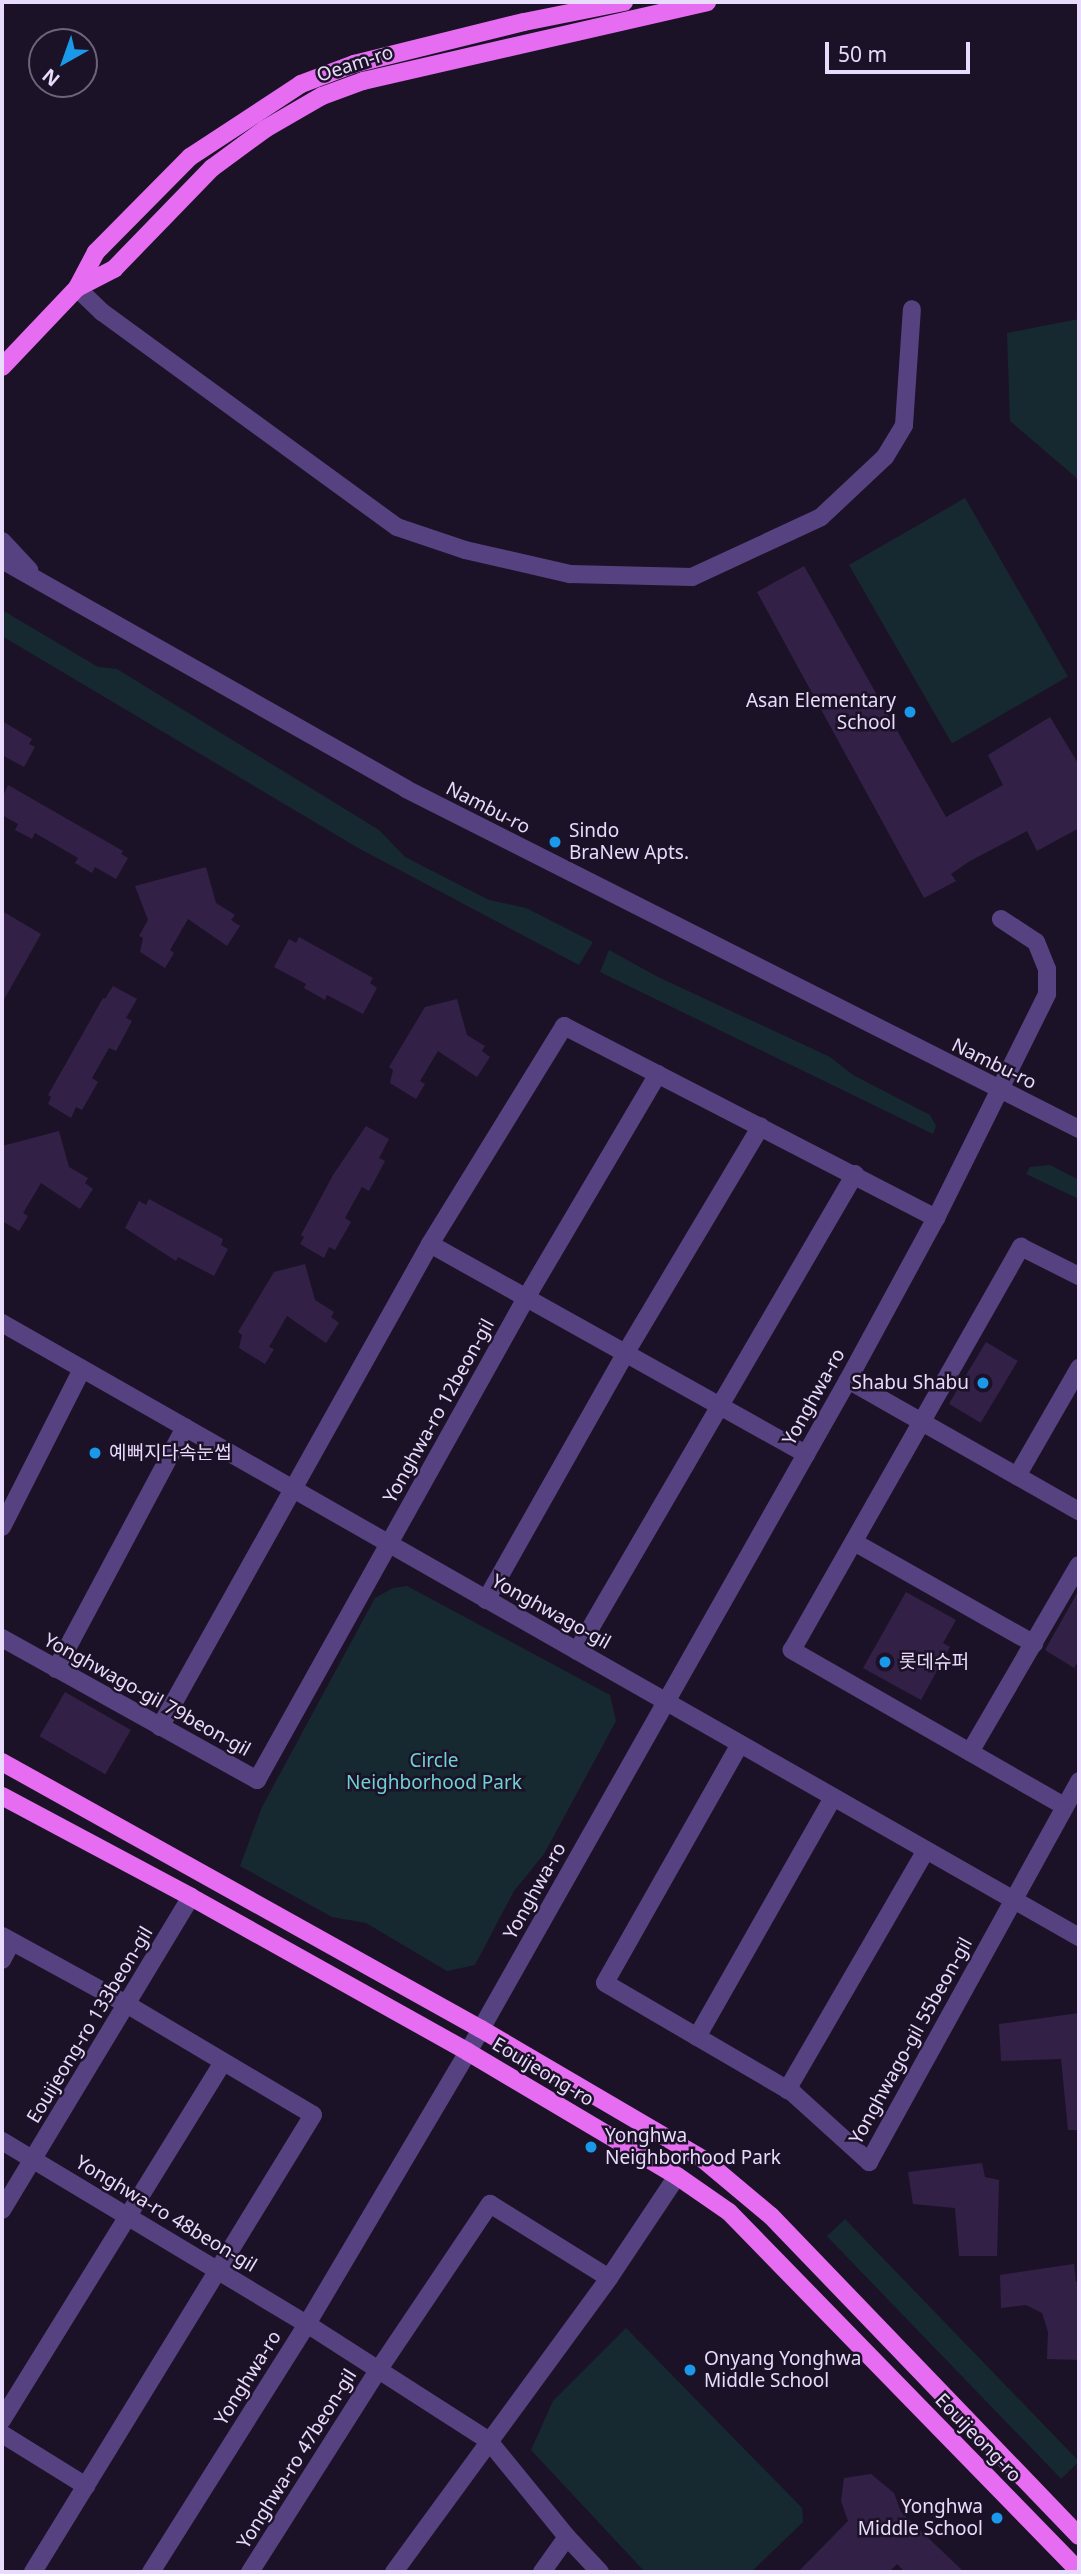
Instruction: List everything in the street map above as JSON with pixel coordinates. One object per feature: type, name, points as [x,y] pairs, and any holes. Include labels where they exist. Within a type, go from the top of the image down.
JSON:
[{"type":"main road","name":"Oeam-ro","points":[[2,367],[77,288],[96,252],[190,157],[301,84],[354,64],[523,22],[624,2]]},
{"type":"main road","name":"Oeam-ro","points":[[77,288],[114,269],[212,168],[265,129],[321,96],[387,75],[707,2]]},
{"type":"main road","name":"Eouijeong-ro","points":[[2,1762],[481,2029],[704,2160],[771,2216],[1079,2536]]},
{"type":"main road","name":"Eouijeong-ro","points":[[2,1796],[191,1897],[468,2052],[677,2176],[729,2213],[1079,2571]]},
{"type":"street","points":[[77,288],[102,312],[397,527],[465,550],[584,575],[692,577],[821,517],[885,457],[904,425],[912,309]]},
{"type":"street","points":[[2,541],[41,582]]},
{"type":"street","name":"Nambu-ro","points":[[2,560],[406,789],[998,1091],[1079,1129]]},
{"type":"street","name":"Yonghwa-ro","points":[[151,2572],[307,2324],[468,2052],[848,1380],[936,1218],[1047,994],[1047,968],[1036,942],[1001,919]]},
{"type":"street","points":[[160,1727],[430,1244],[564,1027],[855,1174],[936,1218]]},
{"type":"street","name":"Yonghwa-ro 12beon-gil","points":[[389,1545],[526,1298],[658,1074]]},
{"type":"street","points":[[486,1600],[625,1354],[761,1126]]},
{"type":"street","points":[[577,1651],[855,1174]]},
{"type":"street","points":[[430,1244],[806,1454]]},
{"type":"street","points":[[1064,1806],[792,1650],[1021,1247],[1079,1276]]},
{"type":"street","name":"Yonghwago-gil","points":[[2,1323],[1079,1937]]},
{"type":"street","points":[[1017,1476],[1079,1368]]},
{"type":"street","points":[[2,1527],[82,1369]]},
{"type":"street","points":[[848,1380],[1079,1511]]},
{"type":"street","points":[[57,1669],[185,1427]]},
{"type":"street","points":[[854,1542],[1034,1644]]},
{"type":"street","name":"Yonghwago-gil 79beon-gil","points":[[2,1638],[257,1780],[389,1545]]},
{"type":"street","points":[[970,1752],[1079,1565]]},
{"type":"street","name":"Yonghwago-gil 55beon-gil","points":[[740,1744],[605,1983],[788,2090],[869,2162],[1014,1900]]},
{"type":"street","points":[[1014,1900],[1079,1781]]},
{"type":"street","points":[[697,2037],[833,1798]]},
{"type":"street","points":[[788,2090],[926,1850]]},
{"type":"street","name":"Eouijeong-ro 133beon-gil","points":[[2,2210],[191,1897]]},
{"type":"street","points":[[2,1960],[7,1938],[128,2005],[313,2115],[220,2271],[33,2572]]},
{"type":"street","points":[[2,2420],[223,2062]]},
{"type":"street","name":"Yonghwa-ro 48beon-gil","points":[[2,2141],[307,2324]]},
{"type":"street","points":[[394,2572],[609,2278],[677,2176]]},
{"type":"street","name":"Yonghwa-ro 47beon-gil","points":[[250,2572],[379,2369],[490,2204],[609,2278]]},
{"type":"street","name":"Yonghwa-ro 47beon-gil","points":[[307,2324],[488,2440],[567,2537],[600,2572]]},
{"type":"street","points":[[2,2434],[86,2486]]},
{"type":"street","points":[[541,2572],[567,2537]]},
{"type":"green space","points":[[1079,319],[1079,480],[1010,421],[1007,333]]},
{"type":"green space","points":[[965,498],[1068,676],[952,743],[849,565]]},
{"type":"green space","points":[[2,610],[98,667],[117,669],[379,830],[405,857],[489,900],[526,908],[593,942],[579,965],[360,849],[2,636]]},
{"type":"green space","points":[[609,950],[658,977],[830,1057],[853,1075],[930,1115],[936,1126],[933,1134],[600,972]]},
{"type":"green space","points":[[1050,1165],[1079,1180],[1079,1199],[1026,1174],[1030,1167]]},
{"type":"green space","name":"Circle Neighborhood Park","points":[[407,1586],[610,1695],[616,1721],[544,1854],[514,1891],[475,1965],[447,1971],[366,1923],[332,1917],[240,1866],[262,1807],[375,1598],[393,1588]]},
{"type":"green space","points":[[845,2219],[1079,2461],[1061,2479],[827,2236]]},
{"type":"green space","points":[[626,2328],[802,2508],[803,2522],[751,2572],[645,2572],[531,2450],[553,2401]]},
{"type":"building","points":[[804,566],[946,817],[1003,785],[988,755],[1050,717],[1079,765],[1079,828],[1037,851],[1027,831],[970,861],[951,874],[956,881],[924,898],[757,592]]},
{"type":"building","points":[[2,721],[32,739],[29,744],[35,747],[24,767],[2,755]]},
{"type":"building","points":[[8,785],[123,851],[121,854],[128,858],[116,879],[95,867],[92,873],[75,863],[78,858],[35,833],[32,839],[15,830],[18,824],[2,815],[2,798]]},
{"type":"building","points":[[206,867],[216,903],[235,915],[231,920],[240,926],[227,946],[188,919],[170,950],[174,953],[165,968],[140,952],[143,938],[139,936],[148,920],[135,886]]},
{"type":"building","points":[[2,911],[41,934],[2,1003]]},
{"type":"building","points":[[299,937],[373,978],[370,983],[377,988],[363,1014],[327,995],[325,1000],[304,988],[306,984],[274,967],[289,939],[296,943]]},
{"type":"building","points":[[113,986],[137,999],[126,1018],[132,1021],[116,1051],[109,1048],[92,1078],[98,1082],[82,1110],[76,1107],[71,1118],[48,1104],[51,1097],[48,1095],[103,998],[105,999]]},
{"type":"building","points":[[457,999],[467,1035],[485,1046],[482,1051],[490,1057],[477,1077],[438,1051],[420,1081],[425,1084],[416,1099],[390,1083],[393,1070],[389,1067],[425,1007]]},
{"type":"building","points":[[366,1126],[389,1139],[379,1158],[385,1161],[369,1191],[362,1187],[345,1218],[351,1222],[335,1250],[329,1247],[324,1258],[300,1244],[304,1237],[301,1235],[333,1175]]},
{"type":"building","points":[[59,1131],[69,1167],[88,1178],[85,1183],[93,1189],[80,1209],[41,1183],[23,1213],[28,1216],[19,1231],[2,1221],[2,1146]]},
{"type":"building","points":[[149,1199],[223,1239],[221,1245],[228,1249],[214,1276],[178,1257],[176,1261],[125,1228],[139,1201],[146,1205]]},
{"type":"building","points":[[305,1264],[315,1300],[334,1312],[331,1317],[339,1323],[326,1343],[287,1316],[269,1347],[274,1349],[265,1364],[239,1348],[242,1335],[238,1332],[274,1272]]},
{"type":"building","name":"Shabu Shabu","points":[[986,1342],[1018,1361],[981,1423],[949,1404]]},
{"type":"building","points":[[1079,1590],[1079,1660],[1074,1668],[1045,1650]]},
{"type":"building","points":[[906,1592],[956,1620],[943,1643],[950,1647],[921,1700],[863,1668]]},
{"type":"building","points":[[65,1692],[131,1730],[105,1774],[40,1736]]},
{"type":"building","points":[[1079,2013],[1079,2130],[1068,2130],[1061,2059],[1001,2061],[999,2024]]},
{"type":"building","points":[[982,2163],[985,2177],[999,2180],[997,2256],[959,2256],[955,2208],[913,2204],[908,2172]]},
{"type":"building","points":[[1074,2264],[1076,2282],[1079,2282],[1079,2360],[1047,2359],[1048,2332],[1042,2313],[1026,2305],[1001,2308],[1000,2275]]},
{"type":"building","points":[[871,2474],[894,2493],[901,2512],[964,2572],[905,2572],[897,2564],[889,2572],[798,2572],[848,2521],[841,2501],[844,2478]]},
{"type":"place","name":"Asan Elementary School","points":[[910,712]]},
{"type":"place","name":"Sindo BraNew Apts.","points":[[555,842]]},
{"type":"place","name":"Shabu Shabu","points":[[983,1383]]},
{"type":"place","name":"예뻐지다속눈썹","points":[[95,1453]]},
{"type":"place","name":"롯데슈퍼","points":[[885,1662]]},
{"type":"place","name":"Yonghwa Neighborhood Park","points":[[591,2147]]},
{"type":"place","name":"Onyang Yonghwa Middle School","points":[[690,2370]]},
{"type":"place","name":"Yonghwa Middle School","points":[[997,2518]]}]
